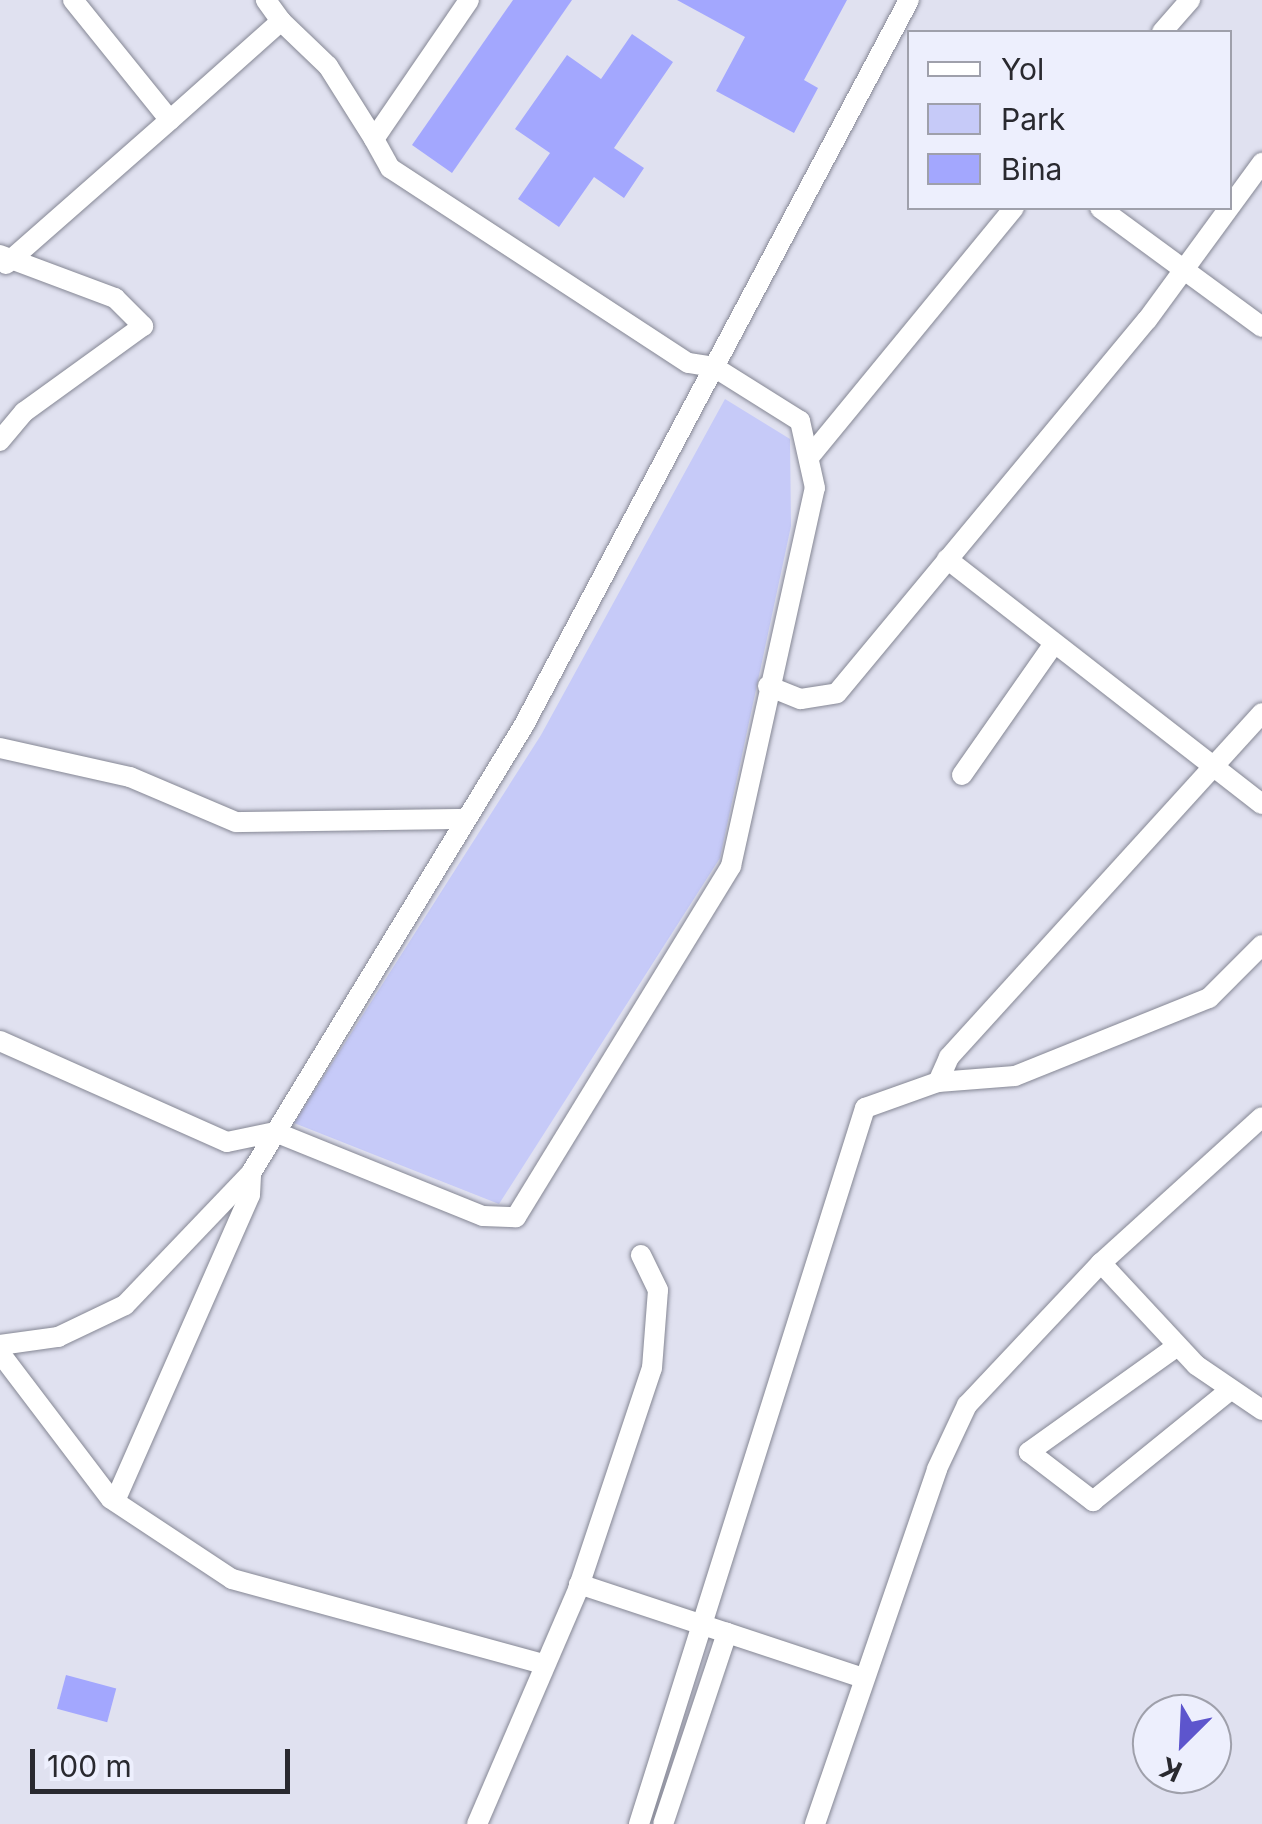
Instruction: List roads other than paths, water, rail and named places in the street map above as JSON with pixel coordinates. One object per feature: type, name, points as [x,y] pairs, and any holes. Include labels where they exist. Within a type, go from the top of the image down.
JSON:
[{"type":"street","points":[[73,0],[170,120]]},
{"type":"street","points":[[0,1042],[227,1142],[275,1132],[483,1216],[516,1217],[731,866],[815,488],[811,454],[800,422],[714,367],[688,364],[390,168],[328,66],[281,21],[266,0]]},
{"type":"street","points":[[374,140],[469,0]]},
{"type":"street","points":[[0,1344],[58,1338],[124,1305],[251,1173],[465,819],[714,367],[909,0]]},
{"type":"street","points":[[1164,30],[1190,0]]},
{"type":"street","points":[[4,261],[281,21]]},
{"type":"street","points":[[1232,205],[1262,163]]},
{"type":"street","points":[[811,454],[1012,210]]},
{"type":"street","points":[[1103,210],[1188,266],[1262,327]]},
{"type":"street","points":[[768,686],[801,698],[837,693],[1188,266],[1228,210]]},
{"type":"street","points":[[0,441],[24,412],[142,326],[115,298],[4,261]]},
{"type":"street","points":[[947,559],[1051,648],[1214,764],[1262,804]]},
{"type":"street","points":[[962,776],[1051,648]]},
{"type":"street","points":[[938,1082],[950,1057],[1102,899],[1214,764],[1262,713]]},
{"type":"street","points":[[0,748],[130,778],[236,822],[465,819]]},
{"type":"street","points":[[638,1824],[706,1626],[865,1108],[938,1082],[1016,1076],[1209,998],[1262,945]]},
{"type":"street","points":[[815,1824],[863,1678],[968,1405],[1101,1264],[1262,1117]]},
{"type":"street","points":[[115,1502],[250,1195],[251,1173]]},
{"type":"street","points":[[477,1824],[579,1584],[652,1368],[658,1290],[642,1255]]},
{"type":"street","points":[[1101,1264],[1176,1346],[1229,1391],[1262,1410]]},
{"type":"street","points":[[1176,1346],[1029,1452],[1093,1501],[1229,1391]]},
{"type":"street","points":[[0,1353],[70,1456],[115,1502],[261,1592],[354,1607],[544,1664]]},
{"type":"street","points":[[579,1584],[863,1678]]},
{"type":"street","points":[[664,1824],[727,1633]]}]
